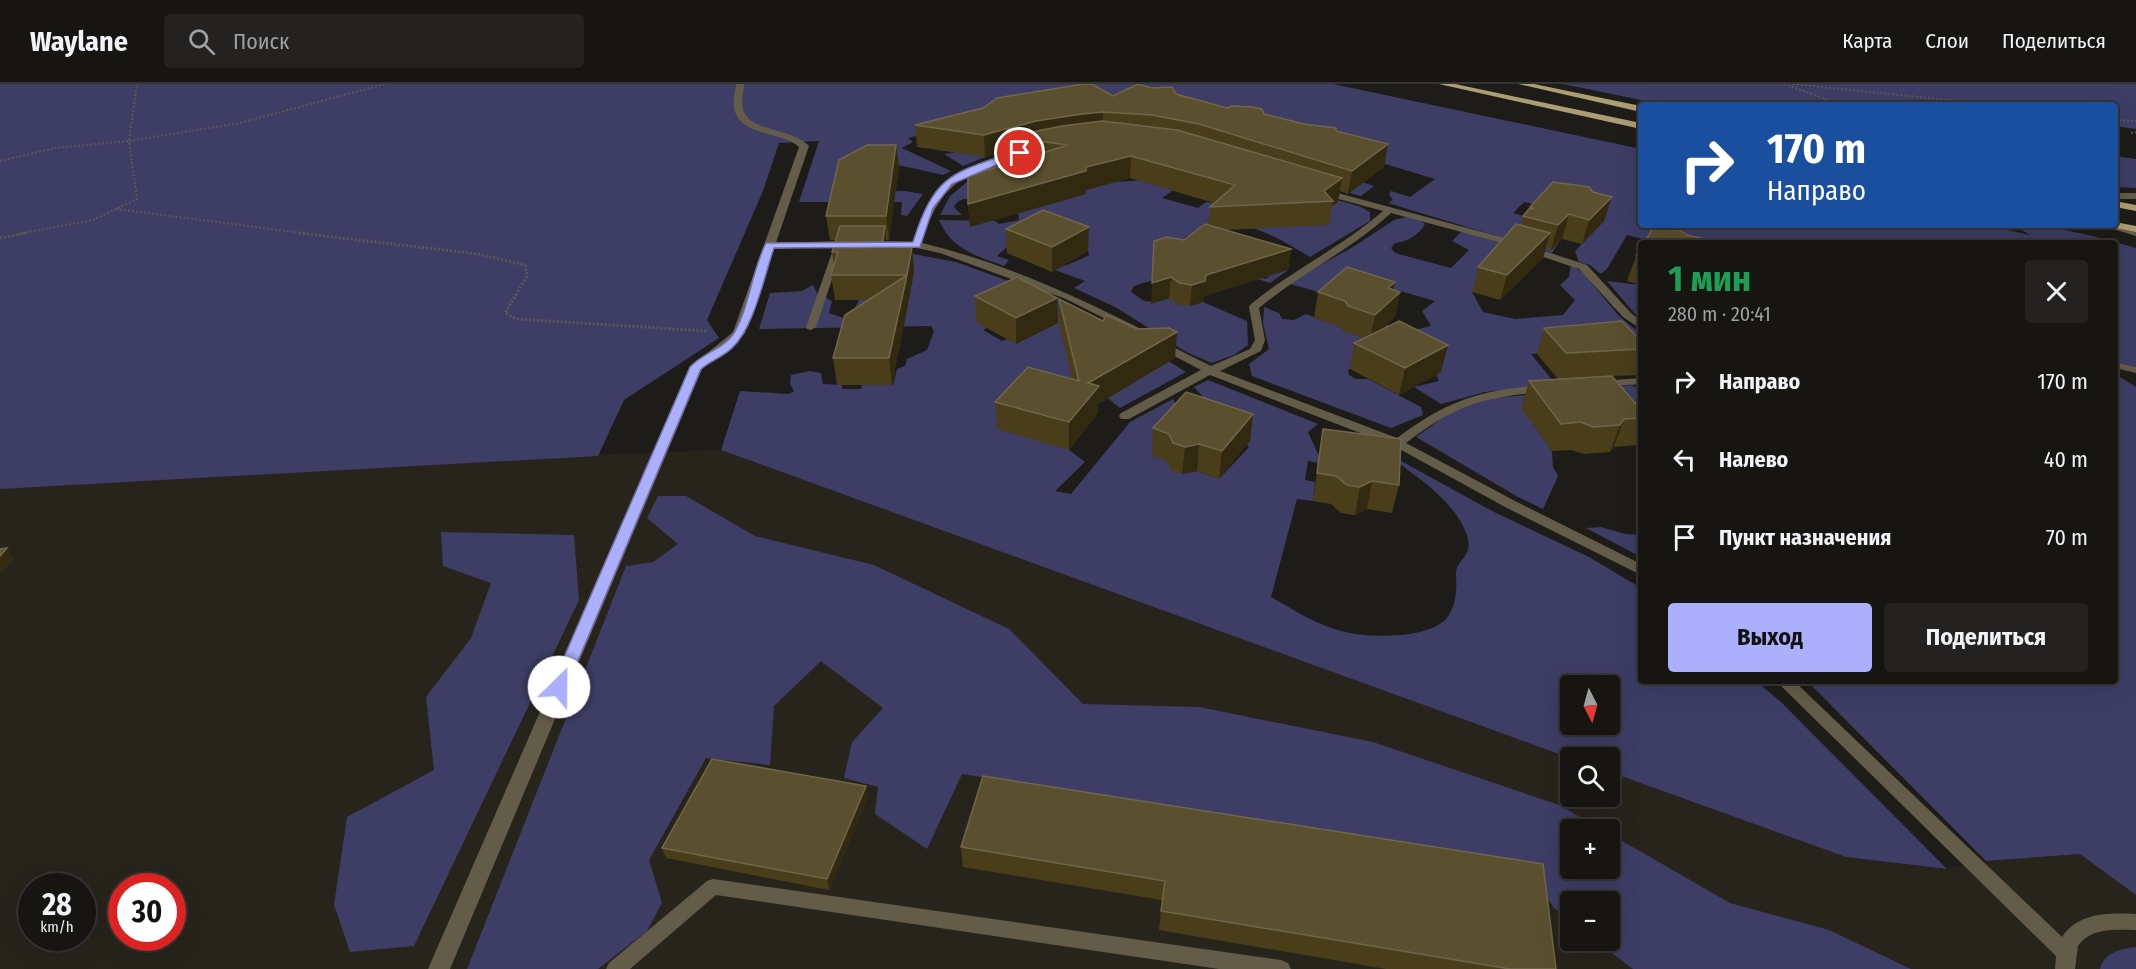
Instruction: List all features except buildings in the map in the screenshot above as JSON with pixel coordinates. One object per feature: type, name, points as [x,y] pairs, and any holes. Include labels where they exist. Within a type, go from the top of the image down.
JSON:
[{"type":"main road","points":[[1443,84],[1638,125]]},
{"type":"main road","points":[[1522,84],[1638,108]]},
{"type":"main road","points":[[2118,205],[2136,208]]},
{"type":"main road","points":[[2118,226],[2136,231]]},
{"type":"street","points":[[439,969],[696,367],[708,357],[727,348],[740,333],[770,246],[804,146],[799,139],[765,130],[745,120],[739,111],[740,84]]},
{"type":"street","points":[[2118,196],[2136,196]]},
{"type":"lane","points":[[917,244],[928,208],[935,196],[949,182],[985,165],[1037,148]]},
{"type":"lane","points":[[1317,191],[1543,252],[1583,267],[1627,315],[1638,324]]},
{"type":"lane","points":[[1125,416],[1196,377],[1213,372],[1256,351],[1260,340],[1254,307],[1295,274],[1368,229],[1390,209]]},
{"type":"lane","points":[[2118,228],[2136,231]]},
{"type":"lane","points":[[811,327],[839,244]]},
{"type":"lane","points":[[770,246],[917,244],[1070,297],[1104,312],[1213,372],[1398,443],[1510,504],[1638,568]]},
{"type":"lane","points":[[2118,366],[2136,370]]},
{"type":"lane","points":[[1592,385],[1638,381]]},
{"type":"lane","points":[[1398,443],[1433,416],[1461,401],[1487,394],[1559,388]]},
{"type":"lane","points":[[1787,684],[2064,960],[2072,935],[2088,925],[2111,920],[2136,922]]},
{"type":"lane","points":[[616,969],[713,887],[1281,969]]},
{"type":"path","points":[[0,238],[93,220],[137,199],[129,141],[137,84]]},
{"type":"path","points":[[0,161],[55,148],[129,141],[240,123],[385,84]]},
{"type":"path","points":[[1784,84],[1834,102]]},
{"type":"path","points":[[1793,84],[1967,102]]},
{"type":"path","points":[[2118,120],[2136,121]]},
{"type":"path","points":[[2131,133],[2136,132]]},
{"type":"path","points":[[116,209],[408,248],[469,251],[508,259],[525,265],[526,276],[505,313],[516,319],[740,333]]},
{"type":"shaded area","points":[[0,84],[1333,84],[1638,148],[1638,228],[1998,228],[2030,235],[2018,228],[2053,228],[2106,240],[1647,240],[1627,235],[1607,269],[1601,274],[1590,265],[1579,262],[1575,251],[1604,221],[1524,202],[1513,213],[1530,218],[1537,236],[1559,242],[1552,253],[1388,203],[1393,200],[1389,194],[1391,191],[1410,197],[1435,179],[1385,164],[1359,181],[1374,186],[1361,196],[1324,186],[1172,110],[993,154],[963,166],[944,154],[964,151],[941,130],[908,138],[913,142],[902,148],[951,171],[943,175],[885,162],[833,180],[834,192],[905,191],[923,194],[907,216],[901,215],[902,202],[799,202],[819,141],[779,143],[763,191],[707,320],[719,338],[624,400],[598,456],[0,489]]},
{"type":"shaded area","points":[[1563,84],[2136,84],[2136,129],[2118,126],[2118,102],[1650,102]]},
{"type":"shaded area","points":[[2118,156],[2136,159],[2136,188],[2118,187]]},
{"type":"shaded area","points":[[1214,162],[1162,198],[1198,208],[1206,202],[1321,215],[1337,200],[1359,206],[1370,212],[1370,221],[1310,257],[1264,232],[1233,224],[1202,229],[1185,238],[1190,256],[1266,279],[1279,267],[1287,271],[1270,283],[1188,257],[1166,276],[1134,286],[1131,292],[1144,301],[1156,302],[1169,298],[1190,306],[1203,302],[1247,321],[1248,345],[1234,355],[1212,363],[1186,352],[1117,308],[1074,288],[1085,281],[1055,270],[1089,255],[1088,251],[1009,245],[997,256],[1009,260],[1004,266],[974,255],[957,245],[939,220],[995,221],[999,224],[1019,220],[1018,213],[974,199],[959,201],[954,207],[962,215],[940,215],[950,196],[972,178],[1086,190],[1114,182],[1144,180]]},
{"type":"shaded area","points":[[1406,217],[1419,219],[1425,224],[1412,237],[1395,243],[1391,248],[1395,253],[1451,268],[1469,250],[1452,241],[1462,231],[1534,253],[1472,292],[1483,312],[1515,319],[1563,315],[1575,300],[1560,285],[1569,277],[1571,264],[1584,274],[1619,316],[1638,332],[1638,374],[1631,367],[1542,353],[1531,354],[1556,385],[1485,392],[1441,404],[1414,387],[1439,381],[1436,374],[1355,366],[1348,370],[1349,375],[1356,379],[1368,379],[1421,407],[1423,415],[1391,428],[1252,376],[1249,364],[1269,349],[1263,323],[1264,307],[1279,313],[1282,319],[1294,320],[1306,314],[1341,327],[1387,325],[1401,333],[1431,326],[1422,311],[1435,301],[1393,289],[1337,279],[1318,292],[1287,283],[1353,247],[1394,220]]},
{"type":"shaded area","points":[[2118,243],[2136,248],[2136,367],[2118,363]]},
{"type":"shaded area","points":[[898,251],[956,262],[1022,286],[977,322],[987,328],[983,330],[1002,341],[1007,339],[1017,344],[1036,292],[1062,301],[1069,365],[1151,350],[1186,372],[1120,408],[1109,399],[1027,377],[1069,450],[1085,462],[1055,491],[1071,494],[1130,422],[1173,399],[1184,419],[1167,461],[1182,474],[1197,471],[1219,479],[1249,447],[1194,387],[1208,380],[1318,424],[1308,432],[1319,456],[1318,463],[1308,461],[1305,480],[1315,482],[1313,501],[1297,499],[1271,597],[1325,626],[1356,634],[1383,636],[1412,633],[1437,626],[1446,619],[1454,604],[1457,569],[1469,545],[1463,526],[1456,514],[1438,494],[1383,451],[1492,511],[1589,557],[1638,586],[1638,684],[1760,684],[1781,702],[1947,869],[1846,857],[1620,776],[1620,747],[1560,747],[1560,754],[721,450],[740,391],[789,394],[794,391],[790,384],[791,375],[810,371],[821,373],[823,384],[842,385],[842,389],[861,389],[862,385],[893,385],[897,369],[905,366],[907,359],[927,350],[934,331],[931,326],[759,329],[770,293],[802,291],[813,285],[817,293],[832,301],[829,313],[847,319],[866,312],[856,306],[859,300],[909,300]]},
{"type":"shaded area","points":[[1607,281],[1638,285],[1638,317]]},
{"type":"shaded area","points":[[2118,376],[2136,387],[2136,895],[2080,854],[1986,861],[1810,684],[2118,684]]},
{"type":"shaded area","points":[[1632,385],[1638,389],[1638,425],[1522,409],[1552,451],[1553,467],[1558,476],[1543,509],[1518,497],[1416,437],[1457,407],[1493,398]]},
{"type":"shaded area","points":[[721,450],[1560,754],[1560,807],[1620,807],[1620,776],[1846,857],[1946,869],[1986,861],[2080,854],[2136,895],[2136,969],[0,969],[0,476]]},
{"type":"shaded area","points":[[658,496],[686,496],[755,536],[874,565],[1009,629],[1083,704],[1199,707],[1373,742],[1559,805],[1584,819],[1560,819],[1560,879],[1620,879],[1620,840],[1730,903],[1829,930],[1911,969],[1633,969],[1609,951],[1620,951],[1620,891],[1560,891],[1560,913],[1554,908],[1523,862],[962,774],[927,849],[875,814],[878,787],[844,778],[852,742],[883,708],[821,661],[774,706],[770,765],[706,758],[649,860],[662,903],[647,931],[598,969],[467,969],[626,566],[653,562],[678,544],[647,518]]},
{"type":"shaded area","points":[[1601,527],[1625,534],[1638,535],[1638,555],[1586,528]]},
{"type":"shaded area","points":[[441,532],[574,535],[579,600],[414,946],[350,952],[334,905],[347,817],[434,770],[426,697],[471,638],[491,583],[443,566]]},
{"type":"shaded area","points":[[2136,947],[2136,969],[2100,969],[2109,955],[2119,950]]},
{"type":"route","points":[[559,687],[696,367],[708,357],[727,348],[740,333],[770,246],[917,244],[928,208],[935,196],[949,182],[976,168],[1020,153]]}]
